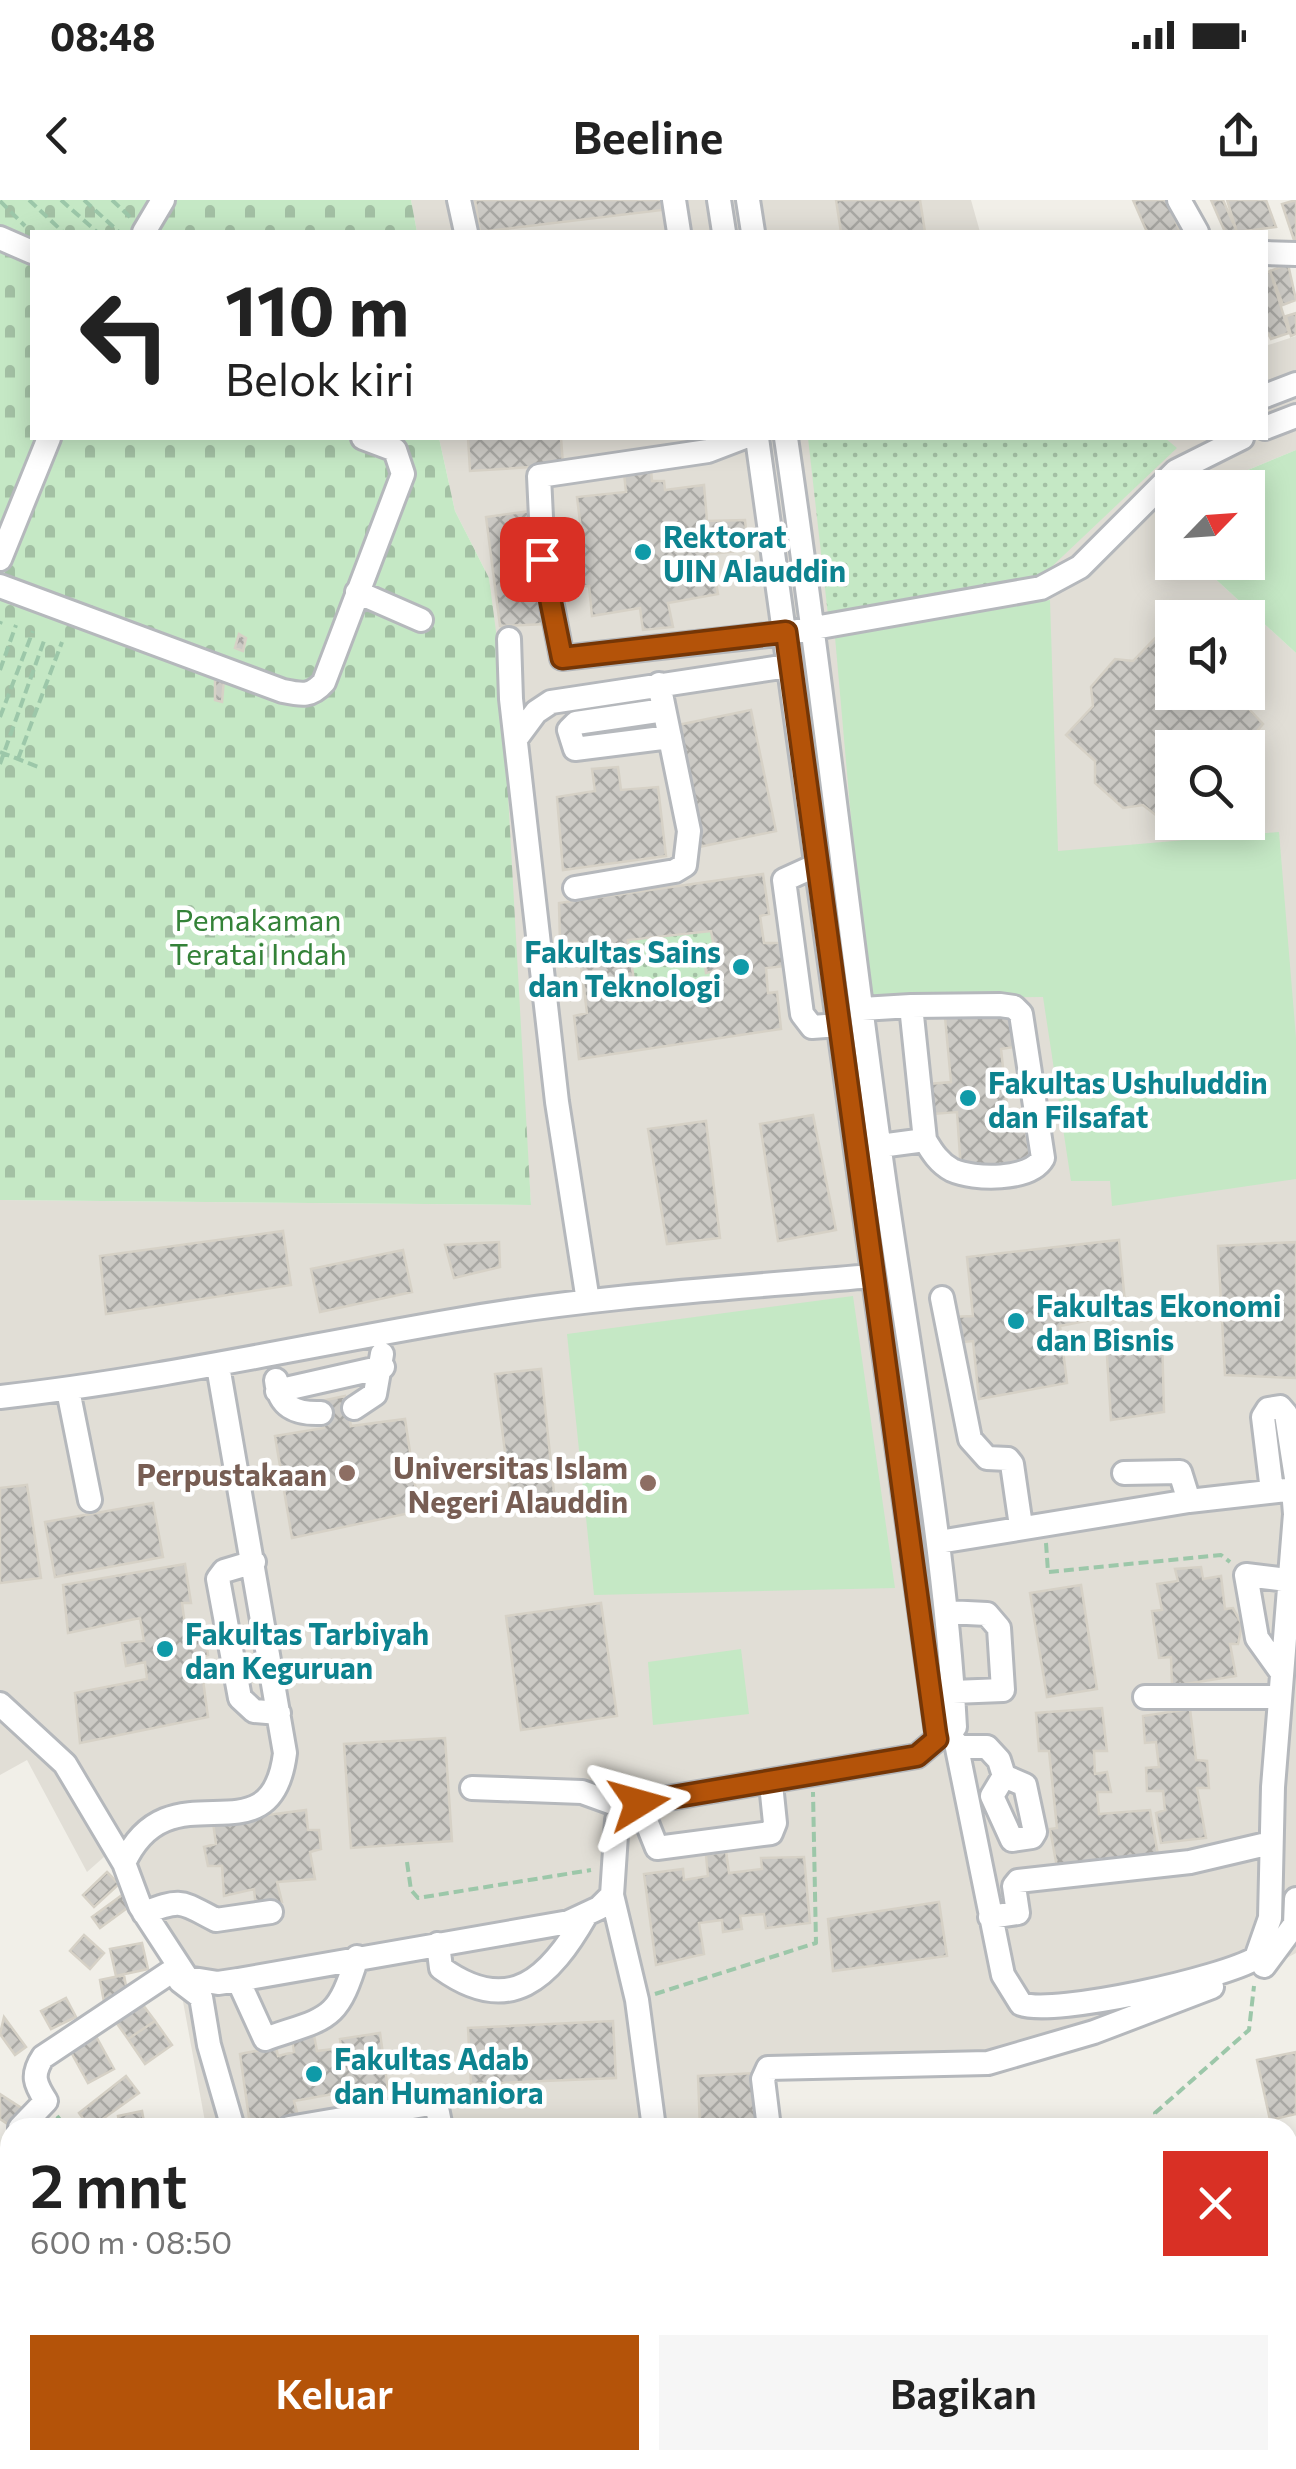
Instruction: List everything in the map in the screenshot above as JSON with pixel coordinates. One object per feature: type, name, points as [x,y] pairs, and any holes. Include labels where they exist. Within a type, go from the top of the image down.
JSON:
[{"type":"street","points":[[145,230],[162,200]]},
{"type":"street","points":[[459,200],[466,230]]},
{"type":"street","points":[[674,200],[678,230]]},
{"type":"street","points":[[719,200],[724,230]]},
{"type":"street","points":[[748,200],[753,230]]},
{"type":"street","points":[[1179,200],[1196,230]]},
{"type":"street","points":[[0,238],[30,251]]},
{"type":"street","points":[[1268,253],[1296,254]]},
{"type":"street","points":[[1268,395],[1296,384]]},
{"type":"street","points":[[1268,427],[1296,416]]},
{"type":"street","points":[[0,559],[47,440]]},
{"type":"street","points":[[0,586],[304,696],[324,682],[403,474],[395,450],[368,440]]},
{"type":"street","points":[[757,440],[872,1276],[948,1738],[1004,1975],[1010,1990],[1026,2006],[1090,2001],[1221,1975],[1261,1953],[1270,1918],[1287,1580],[1296,1514],[1263,1418],[1268,1409],[1290,1400]]},
{"type":"street","points":[[786,440],[815,628],[880,1146],[939,1542],[953,1692],[948,1738]]},
{"type":"street","points":[[707,444],[539,476],[542,559],[558,653],[566,659],[815,628],[1013,596],[1063,578],[1080,567],[1159,484],[1196,459],[1238,440]]},
{"type":"street","points":[[357,592],[422,620]]},
{"type":"street","points":[[509,640],[516,740],[556,1102],[588,1301]]},
{"type":"street","points":[[516,740],[536,712],[551,702],[788,666]]},
{"type":"street","points":[[575,888],[676,871],[686,865],[689,830],[659,684]]},
{"type":"street","points":[[664,710],[576,723],[568,730],[568,739],[576,749],[670,737]]},
{"type":"street","points":[[817,865],[784,880],[784,901],[802,1014],[812,1027],[839,1024]]},
{"type":"street","points":[[862,1009],[910,1006],[1014,1007],[1021,1014],[1043,1158],[1028,1171],[966,1175],[936,1158],[925,1140],[910,1006]]},
{"type":"street","points":[[880,1146],[925,1140]]},
{"type":"street","points":[[0,1398],[218,1366],[588,1301],[872,1276]]},
{"type":"street","points":[[942,1298],[970,1439],[987,1458],[1008,1459],[1012,1464],[1033,1525]]},
{"type":"street","points":[[354,1408],[374,1394],[383,1367],[382,1335]]},
{"type":"street","points":[[273,1356],[277,1391],[293,1410],[321,1412]]},
{"type":"street","points":[[124,1863],[134,1842],[155,1822],[179,1814],[247,1810],[274,1796],[284,1753],[218,1366]]},
{"type":"street","points":[[277,1391],[383,1367]]},
{"type":"street","points":[[68,1390],[90,1500]]},
{"type":"street","points":[[1124,1473],[1176,1470],[1184,1477],[1189,1501]]},
{"type":"street","points":[[939,1542],[1287,1482]]},
{"type":"street","points":[[254,1562],[224,1571],[218,1579],[240,1698],[248,1708],[279,1713]]},
{"type":"street","points":[[1282,1673],[1257,1638],[1246,1575],[1287,1580]]},
{"type":"street","points":[[947,1612],[987,1614],[999,1628],[1004,1690],[953,1692]]},
{"type":"street","points":[[1145,1698],[1280,1697]]},
{"type":"street","points":[[0,1704],[65,1764],[124,1863],[141,1916],[169,1972],[201,1996],[209,2044],[230,2118]]},
{"type":"street","points":[[472,1788],[582,1792],[634,1806],[917,1756],[948,1738],[987,1747],[999,1760],[1004,1776]]},
{"type":"street","points":[[634,1806],[657,1848],[770,1834],[775,1823],[771,1784]]},
{"type":"street","points":[[634,1806],[617,1820],[612,1895],[636,2000],[653,2118]]},
{"type":"street","points":[[990,1917],[1018,1914],[1014,1886],[1018,1881],[1190,1862],[1271,1844]]},
{"type":"street","points":[[438,1944],[441,1968],[469,1988],[510,1988],[549,1971],[586,1916],[612,1895]]},
{"type":"street","points":[[768,2118],[763,2080],[768,2068],[988,2063],[1094,2032],[1255,1971],[1267,1964],[1295,1924],[1296,1900]]},
{"type":"street","points":[[141,1916],[173,1901],[195,1906],[216,1920],[271,1912]]},
{"type":"street","points":[[141,1916],[188,1978],[218,1983],[586,1916]]},
{"type":"street","points":[[238,1980],[265,2038],[318,2020],[338,2008],[357,1957]]},
{"type":"street","points":[[30,2118],[46,2101],[35,2084],[35,2071],[52,2048],[169,1972]]},
{"type":"street","points":[[348,2118],[436,2103],[438,2118]]},
{"type":"path","points":[[29,200],[61,230]]},
{"type":"path","points":[[61,200],[94,230]]},
{"type":"path","points":[[84,200],[117,230]]},
{"type":"path","points":[[0,201],[30,231]]},
{"type":"path","points":[[0,670],[16,625]]},
{"type":"path","points":[[0,717],[33,631]]},
{"type":"path","points":[[0,764],[46,638]]},
{"type":"path","points":[[18,759],[62,642]]},
{"type":"path","points":[[2,753],[41,768]]},
{"type":"path","points":[[1033,1525],[1048,1572],[1221,1555],[1246,1575]]},
{"type":"path","points":[[636,2000],[816,1944],[812,1777]]},
{"type":"path","points":[[407,1862],[410,1890],[418,1898],[616,1866]]},
{"type":"path","points":[[1158,2118],[1156,2112],[1249,2030],[1255,1971]]},
{"type":"shaded area","points":[[411,200],[971,200],[979,230],[417,230]]},
{"type":"shaded area","name":"Universitas Islam Negeri Alauddin","points":[[1296,336],[1296,450],[1248,470],[1155,470],[1155,580],[1217,580],[1238,600],[1155,600],[1155,710],[1265,710],[1265,625],[1296,653],[1296,1953],[1259,1973],[999,2071],[888,2077],[770,2063],[776,2118],[204,2118],[180,1985],[105,1856],[87,1872],[27,1760],[0,1775],[0,1200],[531,1205],[489,578],[455,511],[439,440],[1268,440],[1268,345]]},
{"type":"green space","name":"Pemakaman Teratai Indah","points":[[0,200],[411,200],[417,230],[30,230],[30,440],[439,440],[455,511],[489,578],[501,670],[531,1205],[0,1200]]},
{"type":"green space","points":[[808,440],[1167,440],[1177,448],[1044,574],[828,615]]},
{"type":"green space","points":[[1296,450],[1296,653],[1265,625],[1265,600],[1238,600],[1217,580],[1265,580],[1265,470],[1248,470]]},
{"type":"green space","points":[[1050,600],[1058,851],[1186,840],[1265,840],[1265,833],[1279,832],[1296,1038],[1296,1179],[1112,1206],[1110,1181],[1071,1181],[1043,997],[867,999],[835,637]]},
{"type":"green space","points":[[711,931],[714,948],[707,972],[718,970],[722,990],[637,1001],[628,940]]},
{"type":"green space","points":[[853,1296],[895,1588],[594,1595],[567,1334]]},
{"type":"green space","points":[[741,1649],[749,1714],[653,1725],[648,1662]]},
{"type":"building","points":[[475,200],[661,200],[662,210],[480,230]]},
{"type":"building","points":[[836,200],[920,200],[925,230],[841,230]]},
{"type":"building","points":[[1133,200],[1167,200],[1179,230],[1146,230]]},
{"type":"building","points":[[1211,200],[1223,200],[1236,230],[1224,230]]},
{"type":"building","points":[[1227,200],[1266,200],[1276,227],[1236,230]]},
{"type":"building","points":[[1296,200],[1296,246],[1282,204]]},
{"type":"building","points":[[1288,264],[1296,300],[1283,305],[1270,271]]},
{"type":"building","points":[[1268,272],[1289,333],[1271,339],[1268,334]]},
{"type":"building","points":[[1296,313],[1296,334],[1291,336],[1286,316]]},
{"type":"building","points":[[468,440],[561,440],[563,465],[470,471]]},
{"type":"building","name":"Rektorat UIN Alauddin","points":[[651,470],[652,481],[664,481],[665,490],[704,485],[707,521],[745,520],[748,550],[711,554],[718,594],[668,603],[673,627],[643,630],[640,608],[592,616],[589,586],[562,587],[556,540],[582,538],[577,497],[626,492],[624,473]]},
{"type":"building","points":[[531,511],[546,624],[500,626],[486,517]]},
{"type":"building","points":[[239,634],[246,638],[243,651],[235,648]]},
{"type":"building","points":[[1155,638],[1155,710],[1250,710],[1263,724],[1258,730],[1155,730],[1155,814],[1143,805],[1123,808],[1095,783],[1095,761],[1066,735],[1093,706],[1091,687],[1115,659],[1133,661]]},
{"type":"building","points":[[215,677],[224,679],[222,702],[215,700]]},
{"type":"building","points":[[751,710],[776,831],[699,847],[673,726]]},
{"type":"building","points":[[618,767],[621,790],[658,787],[666,856],[563,870],[557,797],[595,791],[592,769]]},
{"type":"building","name":"Fakultas Sains dan Teknologi","points":[[763,874],[769,914],[760,916],[764,943],[783,943],[786,966],[766,968],[768,993],[777,992],[781,1029],[579,1059],[574,1016],[587,1013],[578,942],[560,943],[559,903]],"holes":[[[711,931],[714,948],[703,951],[706,973],[718,970],[722,990],[637,1001],[628,940]]]},
{"type":"building","name":"Fakultas Ushuluddin dan Filsafat","points":[[1008,1010],[1014,1047],[1001,1049],[1009,1124],[1024,1124],[1031,1162],[961,1171],[957,1112],[933,1114],[929,1084],[951,1082],[945,1017]]},
{"type":"building","points":[[813,1115],[836,1230],[778,1241],[760,1124]]},
{"type":"building","points":[[706,1121],[720,1238],[667,1244],[648,1129]]},
{"type":"building","points":[[283,1231],[291,1285],[106,1314],[100,1256]]},
{"type":"building","name":"Fakultas Ekonomi dan Bisnis","points":[[1119,1240],[1126,1313],[1060,1326],[1067,1383],[979,1399],[973,1341],[953,1343],[950,1317],[973,1316],[967,1257]]},
{"type":"building","points":[[499,1242],[500,1267],[454,1278],[445,1245]]},
{"type":"building","points":[[1296,1242],[1296,1378],[1225,1375],[1218,1246]]},
{"type":"building","points":[[403,1250],[412,1292],[320,1312],[311,1269]]},
{"type":"building","points":[[1162,1336],[1164,1412],[1111,1420],[1106,1340]]},
{"type":"building","points":[[541,1369],[555,1502],[512,1506],[495,1374]]},
{"type":"building","name":"Perpustakaan","points":[[345,1396],[351,1426],[405,1419],[419,1511],[292,1538],[275,1436],[324,1428],[321,1401]]},
{"type":"building","points":[[27,1485],[41,1578],[0,1583],[0,1488]]},
{"type":"building","points":[[153,1503],[163,1557],[55,1577],[45,1522]]},
{"type":"building","name":"Fakultas Tarbiyah dan Keguruan","points":[[185,1564],[191,1603],[182,1603],[186,1632],[205,1631],[208,1655],[191,1659],[194,1680],[203,1680],[208,1717],[80,1743],[75,1693],[147,1679],[145,1662],[126,1666],[122,1643],[144,1641],[140,1618],[68,1633],[63,1585]]},
{"type":"building","points":[[1201,1567],[1203,1579],[1221,1576],[1225,1609],[1233,1608],[1242,1625],[1238,1644],[1230,1644],[1236,1676],[1172,1686],[1171,1657],[1159,1658],[1152,1611],[1162,1610],[1157,1584],[1178,1581],[1175,1569]]},
{"type":"building","points":[[1081,1585],[1097,1689],[1047,1697],[1030,1593]]},
{"type":"building","points":[[601,1603],[617,1716],[521,1730],[506,1616]]},
{"type":"building","points":[[1102,1708],[1107,1751],[1094,1751],[1095,1774],[1107,1772],[1111,1792],[1097,1792],[1099,1814],[1150,1810],[1158,1855],[1057,1867],[1050,1829],[1057,1828],[1049,1751],[1039,1751],[1036,1713]]},
{"type":"building","points":[[1190,1709],[1196,1760],[1207,1761],[1209,1788],[1197,1788],[1206,1838],[1161,1843],[1156,1813],[1165,1810],[1163,1791],[1147,1791],[1146,1768],[1159,1767],[1156,1742],[1145,1743],[1143,1716]]},
{"type":"building","points":[[445,1738],[452,1841],[351,1848],[344,1744]]},
{"type":"building","points":[[306,1810],[308,1830],[319,1830],[321,1849],[310,1852],[315,1879],[277,1882],[282,1902],[256,1908],[254,1889],[224,1896],[222,1866],[208,1866],[204,1847],[216,1844],[213,1822]]},
{"type":"building","points":[[726,1851],[729,1873],[762,1869],[761,1858],[804,1857],[810,1923],[766,1928],[764,1914],[740,1916],[742,1929],[723,1932],[722,1920],[699,1923],[704,1954],[656,1965],[644,1874],[683,1869],[684,1880],[708,1876],[706,1855]]},
{"type":"building","points":[[107,1872],[119,1884],[94,1907],[83,1895]]},
{"type":"building","points":[[122,1895],[130,1906],[100,1928],[92,1917]]},
{"type":"building","points":[[939,1902],[947,1956],[833,1971],[828,1919]]},
{"type":"building","points":[[84,1935],[104,1953],[90,1969],[70,1951]]},
{"type":"building","points":[[142,1943],[148,1969],[116,1976],[110,1949]]},
{"type":"building","points":[[124,1975],[128,1997],[104,2002],[100,1980]]},
{"type":"building","points":[[137,1997],[155,2021],[128,2039],[113,2018]]},
{"type":"building","points":[[66,1998],[76,2017],[51,2029],[41,2011]]},
{"type":"building","points":[[4,2017],[26,2047],[15,2055],[0,2034]]},
{"type":"building","points":[[155,2021],[172,2045],[145,2064],[128,2039]]},
{"type":"building","points":[[613,2021],[616,2078],[471,2084],[468,2028]]},
{"type":"building","points":[[92,2029],[114,2069],[88,2083],[66,2043]]},
{"type":"building","name":"Fakultas Adab dan Humaniora","points":[[313,2030],[317,2051],[341,2048],[340,2039],[380,2033],[389,2097],[346,2105],[344,2092],[294,2101],[298,2116],[249,2118],[240,2054],[276,2047],[278,2056],[294,2052],[291,2032]]},
{"type":"building","points":[[1296,2052],[1296,2114],[1270,2118],[1257,2060]]},
{"type":"building","points":[[756,2073],[762,2118],[700,2118],[698,2076]]},
{"type":"building","points":[[126,2076],[139,2093],[104,2118],[83,2118],[79,2113]]},
{"type":"building","points":[[0,2094],[23,2109],[18,2118],[0,2118]]},
{"type":"building","points":[[142,2111],[143,2118],[118,2118]]},
{"type":"place","name":"Rektorat UIN Alauddin","points":[[643,552]]},
{"type":"place","name":"Fakultas Sains dan Teknologi","points":[[741,967]]},
{"type":"place","name":"Fakultas Ushuluddin dan Filsafat","points":[[968,1098]]},
{"type":"place","name":"Fakultas Ekonomi dan Bisnis","points":[[1016,1321]]},
{"type":"place","name":"Perpustakaan","points":[[347,1473]]},
{"type":"place","name":"Universitas Islam Negeri Alauddin","points":[[648,1483]]},
{"type":"place","name":"Fakultas Tarbiyah dan Keguruan","points":[[165,1649]]},
{"type":"place","name":"Fakultas Adab dan Humaniora","points":[[314,2074]]},
{"type":"route","points":[[542,559],[562,658],[786,632],[937,1739],[917,1756],[771,1784],[639,1803]]}]
